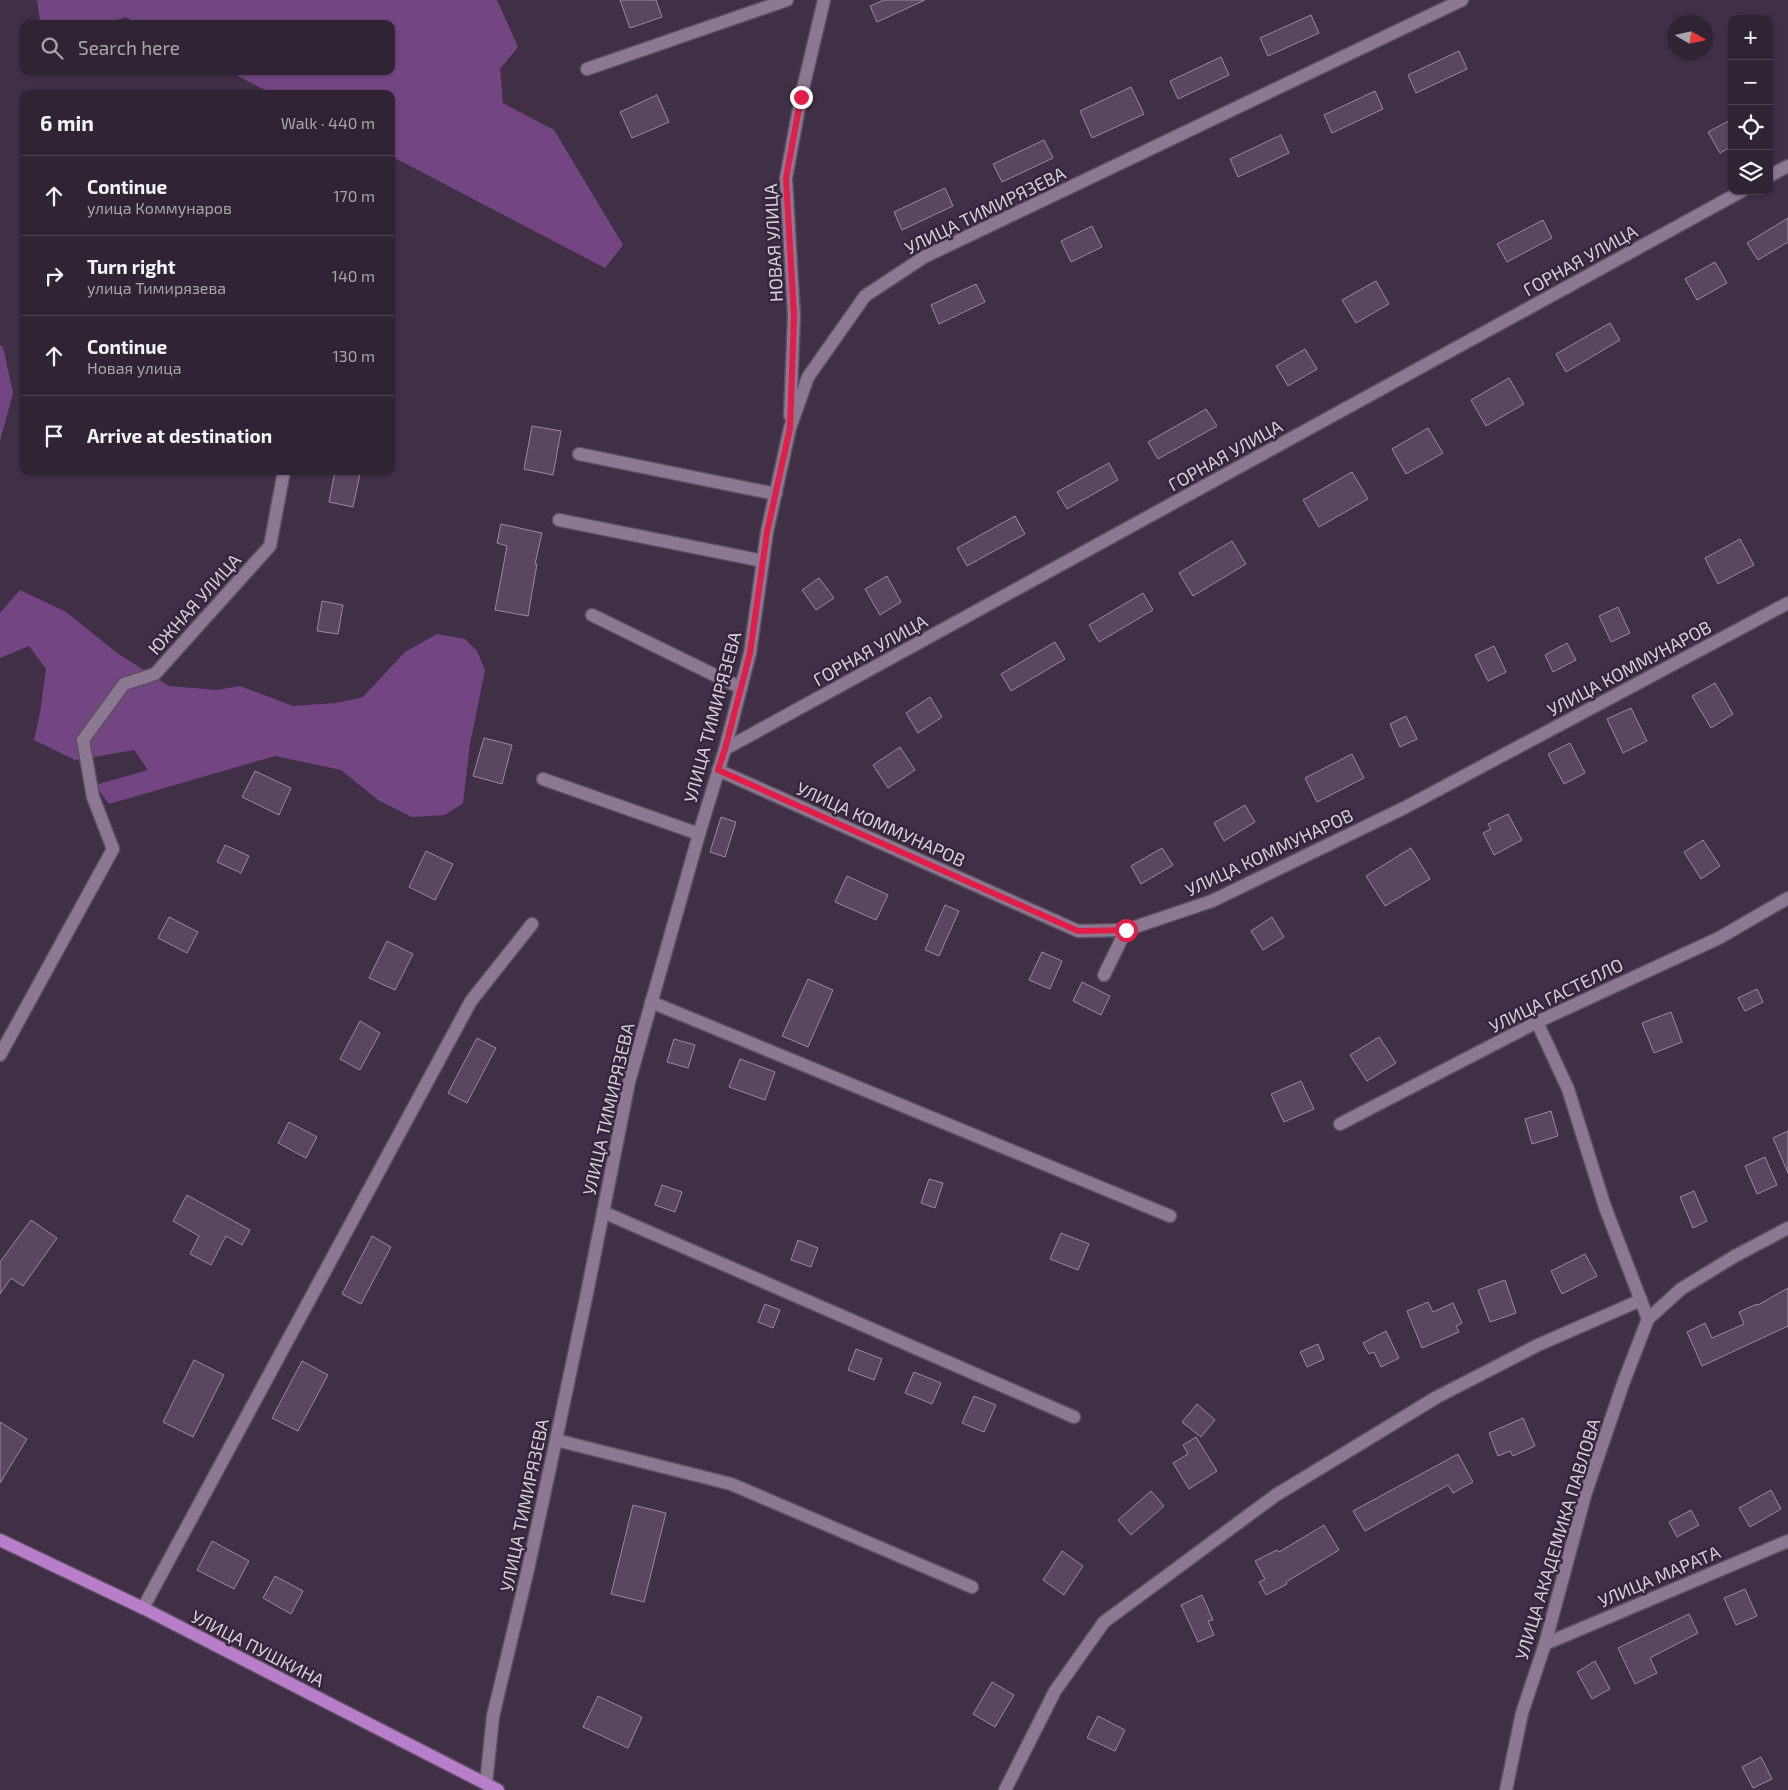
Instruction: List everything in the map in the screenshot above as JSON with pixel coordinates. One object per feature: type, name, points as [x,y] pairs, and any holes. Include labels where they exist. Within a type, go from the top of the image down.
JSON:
[{"type":"main road","name":"УЛИЦА ПУШКИНА","points":[[0,1540],[143,1608],[498,1790]]},
{"type":"street","points":[[587,69],[787,0]]},
{"type":"street","name":"НОВАЯ УЛИЦА","points":[[790,428],[794,316],[786,178],[801,97],[824,0]]},
{"type":"street","name":"УЛИЦА ТИМИРЯЗЕВА","points":[[486,1784],[493,1716],[556,1440],[629,1082],[698,834],[725,749],[750,653],[767,532],[790,428],[808,377],[864,296],[924,257],[1462,0]]},
{"type":"street","points":[[1773,174],[1788,166]]},
{"type":"street","name":"ГОРНАЯ УЛИЦА","points":[[725,749],[1735,195]]},
{"type":"street","points":[[579,454],[776,494]]},
{"type":"street","name":"ЮЖНАЯ УЛИЦА","points":[[0,1055],[113,849],[93,797],[83,740],[124,684],[155,674],[270,546],[283,475]]},
{"type":"street","points":[[559,520],[763,561]]},
{"type":"street","name":"УЛИЦА КОММУНАРОВ","points":[[718,770],[1078,931],[1126,930],[1212,901],[1404,808],[1788,603]]},
{"type":"street","points":[[592,615],[741,688]]},
{"type":"street","points":[[543,779],[698,834]]},
{"type":"street","name":"УЛИЦА ГАСТЕЛЛО","points":[[1340,1124],[1537,1022],[1719,938],[1788,898]]},
{"type":"street","points":[[143,1608],[472,1001],[532,924]]},
{"type":"street","points":[[1104,975],[1126,930]]},
{"type":"street","points":[[651,1002],[1170,1216]]},
{"type":"street","points":[[1537,1022],[1568,1089],[1605,1207],[1648,1319]]},
{"type":"street","points":[[603,1212],[1074,1417]]},
{"type":"street","name":"УЛИЦА АКАДЕМИКА ПАВЛОВА","points":[[1506,1790],[1522,1713],[1545,1644],[1586,1492],[1624,1381],[1648,1319],[1681,1289],[1735,1256],[1788,1228]]},
{"type":"street","points":[[1005,1790],[1056,1691],[1104,1622],[1276,1495],[1437,1397],[1538,1345],[1641,1300]]},
{"type":"street","points":[[556,1440],[731,1484],[972,1587]]},
{"type":"street","name":"УЛИЦА МАРАТА","points":[[1545,1644],[1788,1541]]},
{"type":"shaded area","points":[[37,0],[497,0],[518,47],[500,69],[503,103],[554,130],[623,245],[605,268],[395,158],[395,90],[265,90],[236,75],[395,75],[395,20],[131,20],[125,17],[118,20],[40,20]]},
{"type":"shaded area","points":[[0,345],[3,347],[13,393],[0,441]]},
{"type":"shaded area","points":[[20,590],[66,612],[117,653],[169,686],[217,690],[240,686],[293,706],[336,703],[363,697],[405,652],[437,634],[465,639],[477,651],[485,670],[470,744],[463,803],[445,815],[412,817],[378,800],[341,770],[275,756],[109,804],[95,785],[148,770],[134,750],[75,760],[34,740],[46,669],[29,646],[0,658],[0,613]]},
{"type":"building","points":[[620,0],[656,0],[662,17],[630,28]]},
{"type":"building","points":[[884,0],[925,0],[877,22],[870,6]]},
{"type":"building","points":[[1311,15],[1319,33],[1268,56],[1260,38]]},
{"type":"building","points":[[1459,51],[1467,69],[1416,93],[1408,75]]},
{"type":"building","points":[[1221,57],[1229,75],[1178,99],[1170,81]]},
{"type":"building","points":[[1131,87],[1144,114],[1092,138],[1080,111]]},
{"type":"building","points":[[1375,91],[1383,109],[1332,133],[1324,115]]},
{"type":"building","points":[[657,95],[669,122],[632,138],[620,112]]},
{"type":"building","points":[[1728,121],[1728,148],[1720,153],[1708,132]]},
{"type":"building","points":[[1281,135],[1289,153],[1238,177],[1230,159]]},
{"type":"building","points":[[1044,140],[1053,158],[1002,182],[993,164]]},
{"type":"building","points":[[945,188],[953,206],[902,230],[894,212]]},
{"type":"building","points":[[1788,218],[1788,242],[1758,260],[1747,243]]},
{"type":"building","points":[[1543,220],[1552,238],[1507,262],[1497,244]]},
{"type":"building","points":[[1092,226],[1102,247],[1071,262],[1061,241]]},
{"type":"building","points":[[1715,262],[1727,283],[1697,300],[1685,279]]},
{"type":"building","points":[[1376,281],[1389,304],[1356,323],[1342,300]]},
{"type":"building","points":[[976,284],[985,302],[939,324],[931,305]]},
{"type":"building","points":[[1610,323],[1620,340],[1566,372],[1556,354]]},
{"type":"building","points":[[1305,349],[1317,369],[1288,386],[1276,366]]},
{"type":"building","points":[[1509,378],[1524,404],[1486,426],[1471,400]]},
{"type":"building","points":[[1206,409],[1217,426],[1158,459],[1148,442]]},
{"type":"building","points":[[532,426],[561,431],[553,475],[524,469]]},
{"type":"building","points":[[1428,428],[1443,453],[1406,474],[1392,449]]},
{"type":"building","points":[[1109,463],[1118,480],[1067,509],[1057,492]]},
{"type":"building","points":[[1352,472],[1368,499],[1319,527],[1303,500]]},
{"type":"building","points":[[334,475],[360,475],[353,507],[329,502]]},
{"type":"building","points":[[1015,516],[1025,534],[967,566],[957,548]]},
{"type":"building","points":[[501,524],[542,533],[535,564],[537,564],[528,616],[495,610],[507,546],[497,543]]},
{"type":"building","points":[[1740,539],[1754,565],[1718,584],[1705,558]]},
{"type":"building","points":[[1232,541],[1246,564],[1193,596],[1179,573]]},
{"type":"building","points":[[887,576],[901,602],[880,615],[865,589]]},
{"type":"building","points":[[819,578],[834,598],[816,610],[802,590]]},
{"type":"building","points":[[1143,593],[1153,610],[1099,642],[1089,625]]},
{"type":"building","points":[[322,601],[343,605],[338,634],[317,631]]},
{"type":"building","points":[[1618,607],[1630,633],[1611,642],[1599,616]]},
{"type":"building","points":[[1055,642],[1065,659],[1011,691],[1001,674]]},
{"type":"building","points":[[1567,643],[1576,660],[1553,672],[1545,655]]},
{"type":"building","points":[[1494,646],[1506,672],[1488,681],[1475,655]]},
{"type":"building","points":[[1715,683],[1733,714],[1711,728],[1692,696]]},
{"type":"building","points":[[930,697],[942,717],[918,733],[906,713]]},
{"type":"building","points":[[1631,708],[1647,741],[1623,753],[1607,719]]},
{"type":"building","points":[[1406,716],[1417,739],[1400,747],[1390,724]]},
{"type":"building","points":[[484,738],[512,745],[502,784],[473,776]]},
{"type":"building","points":[[1570,743],[1585,773],[1564,784],[1548,754]]},
{"type":"building","points":[[900,747],[915,770],[888,788],[873,765]]},
{"type":"building","points":[[1352,754],[1364,778],[1317,802],[1305,778]]},
{"type":"building","points":[[255,771],[291,788],[279,815],[242,797]]},
{"type":"building","points":[[1245,805],[1255,822],[1224,841],[1214,823]]},
{"type":"building","points":[[1508,814],[1522,840],[1494,855],[1483,833],[1491,829],[1488,824]]},
{"type":"building","points":[[721,817],[736,822],[725,857],[710,852]]},
{"type":"building","points":[[1703,840],[1720,866],[1701,879],[1684,852]]},
{"type":"building","points":[[225,845],[249,856],[241,873],[217,862]]},
{"type":"building","points":[[1162,848],[1173,865],[1141,884],[1131,866]]},
{"type":"building","points":[[1411,848],[1430,879],[1385,906],[1366,876]]},
{"type":"building","points":[[426,851],[453,864],[435,900],[409,887]]},
{"type":"building","points":[[847,876],[888,895],[876,920],[835,902]]},
{"type":"building","points":[[945,905],[959,911],[939,956],[925,950]]},
{"type":"building","points":[[169,917],[198,932],[187,953],[158,938]]},
{"type":"building","points":[[1272,917],[1284,937],[1263,950],[1251,931]]},
{"type":"building","points":[[387,941],[413,954],[395,990],[369,978]]},
{"type":"building","points":[[1042,952],[1062,961],[1050,989],[1029,980]]},
{"type":"building","points":[[808,979],[833,990],[808,1047],[782,1036]]},
{"type":"building","points":[[1082,982],[1110,996],[1101,1015],[1073,1001]]},
{"type":"building","points":[[1757,989],[1763,1002],[1745,1011],[1738,998]]},
{"type":"building","points":[[1671,1012],[1682,1042],[1654,1053],[1642,1023]]},
{"type":"building","points":[[360,1021],[380,1033],[360,1070],[340,1059]]},
{"type":"building","points":[[1379,1037],[1396,1063],[1367,1081],[1350,1055]]},
{"type":"building","points":[[477,1038],[496,1048],[467,1103],[448,1093]]},
{"type":"building","points":[[674,1039],[695,1045],[688,1068],[667,1062]]},
{"type":"building","points":[[740,1059],[775,1072],[765,1100],[729,1087]]},
{"type":"building","points":[[1301,1081],[1314,1109],[1284,1122],[1271,1094]]},
{"type":"building","points":[[1551,1111],[1558,1136],[1532,1144],[1525,1119]]},
{"type":"building","points":[[289,1122],[317,1137],[306,1158],[278,1143]]},
{"type":"building","points":[[1788,1131],[1788,1173],[1773,1138]]},
{"type":"building","points":[[1765,1157],[1777,1185],[1757,1194],[1745,1166]]},
{"type":"building","points":[[929,1179],[943,1183],[935,1208],[921,1203]]},
{"type":"building","points":[[662,1185],[682,1192],[675,1212],[655,1205]]},
{"type":"building","points":[[1694,1191],[1707,1221],[1693,1228],[1680,1197]]},
{"type":"building","points":[[187,1195],[250,1230],[242,1245],[226,1236],[211,1265],[190,1254],[199,1236],[173,1221]]},
{"type":"building","points":[[31,1220],[57,1238],[23,1286],[11,1278],[0,1294],[0,1262]]},
{"type":"building","points":[[1061,1233],[1089,1244],[1078,1270],[1050,1259]]},
{"type":"building","points":[[372,1236],[391,1247],[361,1304],[342,1294]]},
{"type":"building","points":[[798,1240],[818,1248],[811,1267],[791,1260]]},
{"type":"building","points":[[1585,1254],[1597,1276],[1562,1294],[1551,1271]]},
{"type":"building","points":[[1505,1280],[1516,1313],[1490,1322],[1478,1290]]},
{"type":"building","points":[[1788,1288],[1788,1326],[1702,1366],[1687,1332],[1705,1323],[1712,1338],[1744,1324],[1739,1312],[1758,1305]]},
{"type":"building","points":[[1428,1302],[1433,1312],[1453,1303],[1462,1323],[1456,1326],[1459,1332],[1422,1348],[1407,1311]]},
{"type":"building","points":[[765,1304],[780,1310],[773,1328],[758,1322]]},
{"type":"building","points":[[1386,1331],[1399,1358],[1381,1367],[1374,1352],[1369,1354],[1363,1343]]},
{"type":"building","points":[[1318,1344],[1324,1359],[1307,1367],[1300,1352]]},
{"type":"building","points":[[856,1349],[882,1359],[874,1380],[848,1370]]},
{"type":"building","points":[[194,1360],[224,1375],[193,1437],[163,1422]]},
{"type":"building","points":[[302,1361],[328,1375],[298,1431],[272,1418]]},
{"type":"building","points":[[914,1372],[941,1383],[932,1404],[905,1393]]},
{"type":"building","points":[[974,1396],[996,1405],[984,1432],[962,1423]]},
{"type":"building","points":[[1197,1404],[1215,1420],[1201,1437],[1182,1422]]},
{"type":"building","points":[[1523,1418],[1535,1446],[1513,1456],[1510,1451],[1498,1456],[1489,1433]]},
{"type":"building","points":[[0,1422],[27,1439],[0,1483]]},
{"type":"building","points":[[1196,1437],[1217,1471],[1189,1489],[1173,1463],[1188,1454],[1183,1445]]},
{"type":"building","points":[[1458,1454],[1473,1482],[1453,1493],[1448,1485],[1365,1531],[1353,1511]]},
{"type":"building","points":[[1771,1490],[1781,1509],[1750,1527],[1739,1508]]},
{"type":"building","points":[[1151,1491],[1164,1506],[1131,1535],[1118,1520]]},
{"type":"building","points":[[633,1505],[666,1513],[644,1602],[611,1594]]},
{"type":"building","points":[[1691,1510],[1699,1525],[1677,1537],[1669,1522]]},
{"type":"building","points":[[1324,1525],[1339,1550],[1286,1582],[1287,1584],[1266,1595],[1259,1582],[1265,1579],[1255,1561],[1277,1550],[1279,1552]]},
{"type":"building","points":[[212,1541],[249,1561],[234,1589],[197,1570]]},
{"type":"building","points":[[1062,1551],[1083,1566],[1064,1595],[1043,1580]]},
{"type":"building","points":[[275,1576],[303,1591],[291,1614],[263,1598]]},
{"type":"building","points":[[1745,1589],[1757,1616],[1736,1625],[1724,1598]]},
{"type":"building","points":[[1202,1595],[1213,1620],[1208,1621],[1214,1635],[1198,1642],[1181,1605]]},
{"type":"building","points":[[1689,1614],[1698,1633],[1650,1658],[1657,1673],[1635,1684],[1618,1648]]},
{"type":"building","points":[[1595,1661],[1610,1689],[1592,1699],[1577,1672]]},
{"type":"building","points":[[992,1682],[1014,1695],[995,1727],[973,1714]]},
{"type":"building","points":[[598,1696],[642,1717],[628,1748],[583,1727]]},
{"type":"building","points":[[1098,1716],[1125,1730],[1115,1751],[1087,1738]]},
{"type":"building","points":[[1761,1757],[1772,1779],[1753,1788],[1742,1767]]},
{"type":"route","points":[[801,97],[786,178],[794,316],[790,428],[767,532],[750,653],[718,770],[1078,931],[1126,930]]}]
